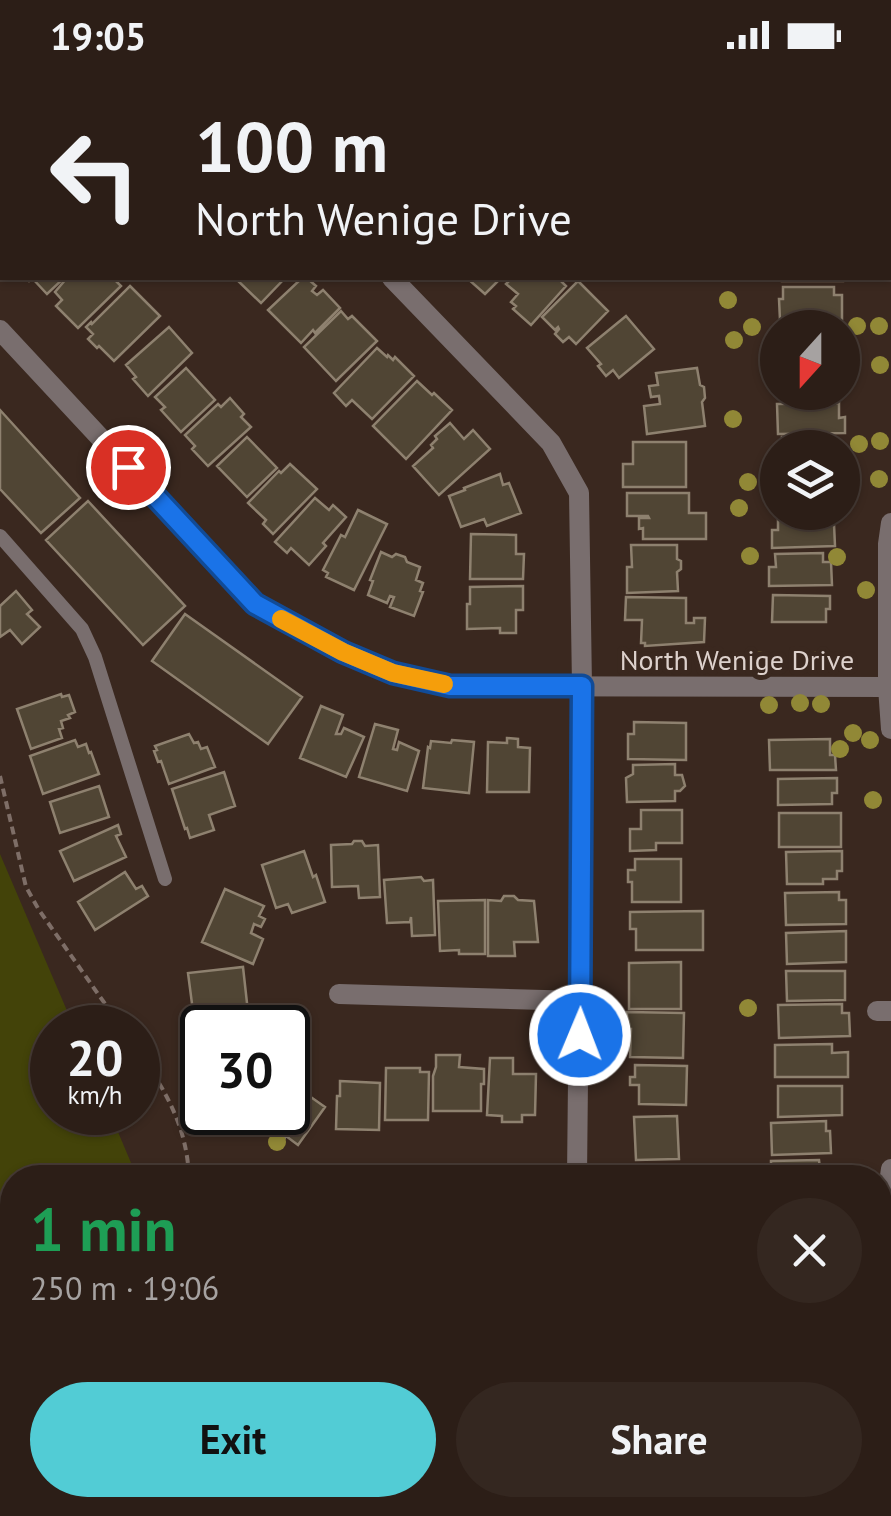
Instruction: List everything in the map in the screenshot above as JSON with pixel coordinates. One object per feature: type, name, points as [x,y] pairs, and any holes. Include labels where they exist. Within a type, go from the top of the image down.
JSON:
[{"type":"street","points":[[394,280],[551,444],[579,493],[582,686],[577,1165]]},
{"type":"street","name":"North Wenige Drive","points":[[0,330],[255,604],[343,652],[393,673],[450,686],[890,687]]},
{"type":"street","points":[[891,524],[891,729]]},
{"type":"street","points":[[339,994],[580,1002]]},
{"type":"lane","points":[[0,536],[82,629],[95,657],[165,879]]},
{"type":"path","points":[[0,776],[26,886],[106,1005]]},
{"type":"path","points":[[160,1083],[176,1114],[188,1150],[189,1165]]},
{"type":"shaded area","points":[[0,854],[65,1005],[30,1005],[30,1135],[119,1135],[132,1165],[0,1165]]},
{"type":"building","points":[[34,280],[62,280],[47,294]]},
{"type":"building","points":[[65,280],[115,280],[121,286],[78,328],[56,306],[62,300],[55,292]]},
{"type":"building","points":[[237,280],[283,280],[261,303]]},
{"type":"building","points":[[300,280],[309,280],[316,286],[312,291],[317,295],[323,290],[340,308],[301,343],[268,310]]},
{"type":"building","points":[[469,280],[499,280],[485,294]]},
{"type":"building","points":[[510,280],[560,280],[566,286],[531,325],[513,309],[516,306],[511,302],[518,294],[506,284]]},
{"type":"building","points":[[578,281],[608,311],[576,344],[569,337],[563,342],[555,334],[558,327],[555,330],[542,317]]},
{"type":"building","points":[[130,286],[160,316],[114,361],[88,339],[93,334],[86,327]]},
{"type":"building","points":[[783,287],[834,287],[834,295],[842,295],[842,310],[780,310],[779,299],[783,299]]},
{"type":"building","points":[[341,311],[348,319],[352,316],[377,341],[336,381],[304,347]]},
{"type":"building","points":[[626,316],[654,349],[619,378],[613,370],[606,376],[587,348]]},
{"type":"building","points":[[169,327],[192,353],[148,396],[126,365]]},
{"type":"building","points":[[377,348],[393,360],[395,357],[414,376],[372,419],[352,400],[346,406],[334,393]]},
{"type":"building","points":[[186,368],[215,400],[181,432],[155,397]]},
{"type":"building","points":[[697,368],[700,385],[704,387],[705,426],[647,434],[644,406],[660,404],[659,396],[651,397],[649,386],[658,385],[656,373]]},
{"type":"building","points":[[417,381],[452,410],[406,459],[373,426]]},
{"type":"building","points":[[230,398],[251,427],[208,466],[185,435]]},
{"type":"building","points":[[0,410],[80,498],[41,533],[0,489]]},
{"type":"building","points":[[777,410],[839,410],[839,418],[845,417],[845,430],[778,430]]},
{"type":"building","points":[[450,423],[464,439],[473,430],[490,449],[439,495],[413,466],[433,448],[435,436]]},
{"type":"building","points":[[247,437],[277,468],[247,497],[217,466]]},
{"type":"building","points":[[633,442],[686,442],[686,487],[623,487],[623,464],[633,464]]},
{"type":"building","points":[[290,464],[317,489],[273,534],[263,524],[266,520],[248,503]]},
{"type":"building","points":[[500,474],[503,485],[509,483],[521,513],[487,526],[484,519],[461,527],[449,496]]},
{"type":"building","points":[[627,493],[689,493],[689,513],[706,513],[706,539],[643,539],[639,518],[649,518],[627,516]]},
{"type":"building","points":[[315,498],[329,510],[333,505],[346,517],[309,565],[291,548],[287,553],[275,542]]},
{"type":"building","points":[[88,501],[185,606],[143,645],[46,540]]},
{"type":"building","points":[[358,510],[387,524],[354,590],[326,577],[328,573],[323,570]]},
{"type":"building","points":[[772,530],[834,530],[835,546],[772,548]]},
{"type":"building","points":[[471,534],[516,535],[516,554],[524,554],[523,579],[470,579]]},
{"type":"building","points":[[631,545],[677,545],[677,559],[681,561],[678,591],[627,593]]},
{"type":"building","points":[[381,552],[405,557],[407,562],[420,567],[416,580],[423,583],[423,592],[414,616],[390,607],[394,597],[390,596],[387,603],[368,595]]},
{"type":"building","points":[[823,553],[823,562],[831,562],[832,585],[769,586],[769,567],[776,567],[775,554]]},
{"type":"building","points":[[523,586],[523,610],[516,610],[516,633],[500,633],[500,628],[467,629],[470,587]]},
{"type":"building","points":[[16,591],[32,610],[27,614],[40,627],[22,644],[10,630],[0,637],[0,606]]},
{"type":"building","points":[[773,595],[830,596],[826,622],[772,622]]},
{"type":"building","points":[[626,597],[686,598],[686,623],[705,618],[704,642],[645,646],[641,643],[642,620],[625,620]]},
{"type":"building","points":[[185,614],[302,697],[268,744],[152,661]]},
{"type":"building","points":[[61,694],[69,695],[75,712],[61,721],[62,738],[31,749],[17,709]]},
{"type":"building","points":[[321,706],[343,715],[336,734],[344,728],[364,737],[346,777],[300,758]]},
{"type":"building","points":[[634,722],[686,723],[686,760],[628,759],[628,734],[634,734]]},
{"type":"building","points":[[375,724],[398,730],[393,749],[397,750],[399,742],[419,751],[407,791],[359,777]]},
{"type":"building","points":[[189,734],[201,749],[207,747],[215,767],[169,784],[155,746]]},
{"type":"building","points":[[507,738],[518,739],[518,747],[530,748],[529,792],[487,792],[488,742],[507,743]]},
{"type":"building","points":[[830,739],[830,755],[835,755],[836,770],[770,770],[769,740]]},
{"type":"building","points":[[75,740],[78,747],[86,744],[99,774],[43,794],[30,756]]},
{"type":"building","points":[[431,741],[474,742],[469,793],[423,788]]},
{"type":"building","points":[[675,764],[675,775],[682,775],[685,786],[675,791],[675,801],[627,802],[626,778],[633,774],[633,765]]},
{"type":"building","points":[[224,772],[235,806],[209,815],[214,830],[190,838],[172,789]]},
{"type":"building","points":[[837,778],[832,804],[778,805],[778,779]]},
{"type":"building","points":[[99,786],[109,817],[60,833],[50,802]]},
{"type":"building","points":[[641,810],[682,810],[682,843],[656,843],[656,850],[630,851],[630,829],[641,829]]},
{"type":"building","points":[[779,813],[841,813],[841,847],[779,847]]},
{"type":"building","points":[[118,825],[121,834],[116,836],[126,857],[74,881],[60,851]]},
{"type":"building","points":[[362,841],[365,846],[378,845],[380,897],[359,898],[358,886],[332,887],[331,845]]},
{"type":"building","points":[[304,851],[325,902],[292,913],[288,904],[276,908],[262,865]]},
{"type":"building","points":[[842,851],[842,871],[837,871],[837,879],[823,879],[823,884],[787,884],[786,852]]},
{"type":"building","points":[[635,859],[681,859],[681,902],[632,902],[628,870],[635,870]]},
{"type":"building","points":[[125,872],[136,889],[142,886],[148,896],[95,930],[78,902]]},
{"type":"building","points":[[421,877],[424,881],[433,880],[435,935],[412,936],[411,917],[410,922],[387,923],[384,880]]},
{"type":"building","points":[[225,889],[264,906],[259,916],[265,919],[261,927],[254,924],[251,933],[263,939],[253,964],[202,942]]},
{"type":"building","points":[[839,892],[839,900],[846,900],[846,924],[786,925],[785,893]]},
{"type":"building","points":[[504,896],[534,901],[538,942],[514,942],[515,956],[488,956],[488,900],[501,901]]},
{"type":"building","points":[[485,900],[485,954],[440,951],[438,901]]},
{"type":"building","points":[[703,911],[703,950],[636,950],[636,929],[630,929],[630,912]]},
{"type":"building","points":[[846,931],[846,962],[787,964],[786,933]]},
{"type":"building","points":[[681,962],[681,1009],[629,1009],[629,963]]},
{"type":"building","points":[[243,967],[247,1005],[192,1005],[188,973]]},
{"type":"building","points":[[786,971],[845,971],[845,1000],[787,1001]]},
{"type":"building","points":[[842,1004],[842,1013],[849,1013],[850,1036],[779,1038],[778,1005]]},
{"type":"building","points":[[627,1012],[684,1013],[683,1058],[630,1057]]},
{"type":"building","points":[[832,1044],[832,1053],[848,1052],[848,1077],[775,1077],[775,1045]]},
{"type":"building","points":[[436,1055],[460,1055],[459,1067],[484,1069],[481,1111],[433,1111]]},
{"type":"building","points":[[490,1058],[513,1058],[513,1074],[536,1074],[535,1115],[522,1115],[522,1122],[502,1122],[502,1116],[487,1115]]},
{"type":"building","points":[[635,1065],[687,1066],[686,1105],[639,1104],[639,1085],[630,1085]]},
{"type":"building","points":[[386,1068],[420,1068],[420,1072],[429,1072],[428,1120],[385,1120]]},
{"type":"building","points":[[340,1081],[380,1083],[379,1130],[336,1129]]},
{"type":"building","points":[[778,1086],[842,1086],[842,1115],[778,1117]]},
{"type":"building","points":[[310,1096],[325,1107],[310,1128]]},
{"type":"building","points":[[677,1116],[679,1159],[636,1160],[634,1117]]},
{"type":"building","points":[[826,1121],[831,1153],[772,1155],[771,1123]]},
{"type":"building","points":[[271,1135],[305,1135],[298,1145],[286,1136],[282,1143]]},
{"type":"building","points":[[819,1160],[820,1165],[771,1165],[771,1161]]},
{"type":"slow traffic","points":[[281,619],[393,673],[444,684]]},
{"type":"route","points":[[128,467],[255,604],[343,652],[393,673],[450,686],[582,686],[580,1035]]}]
